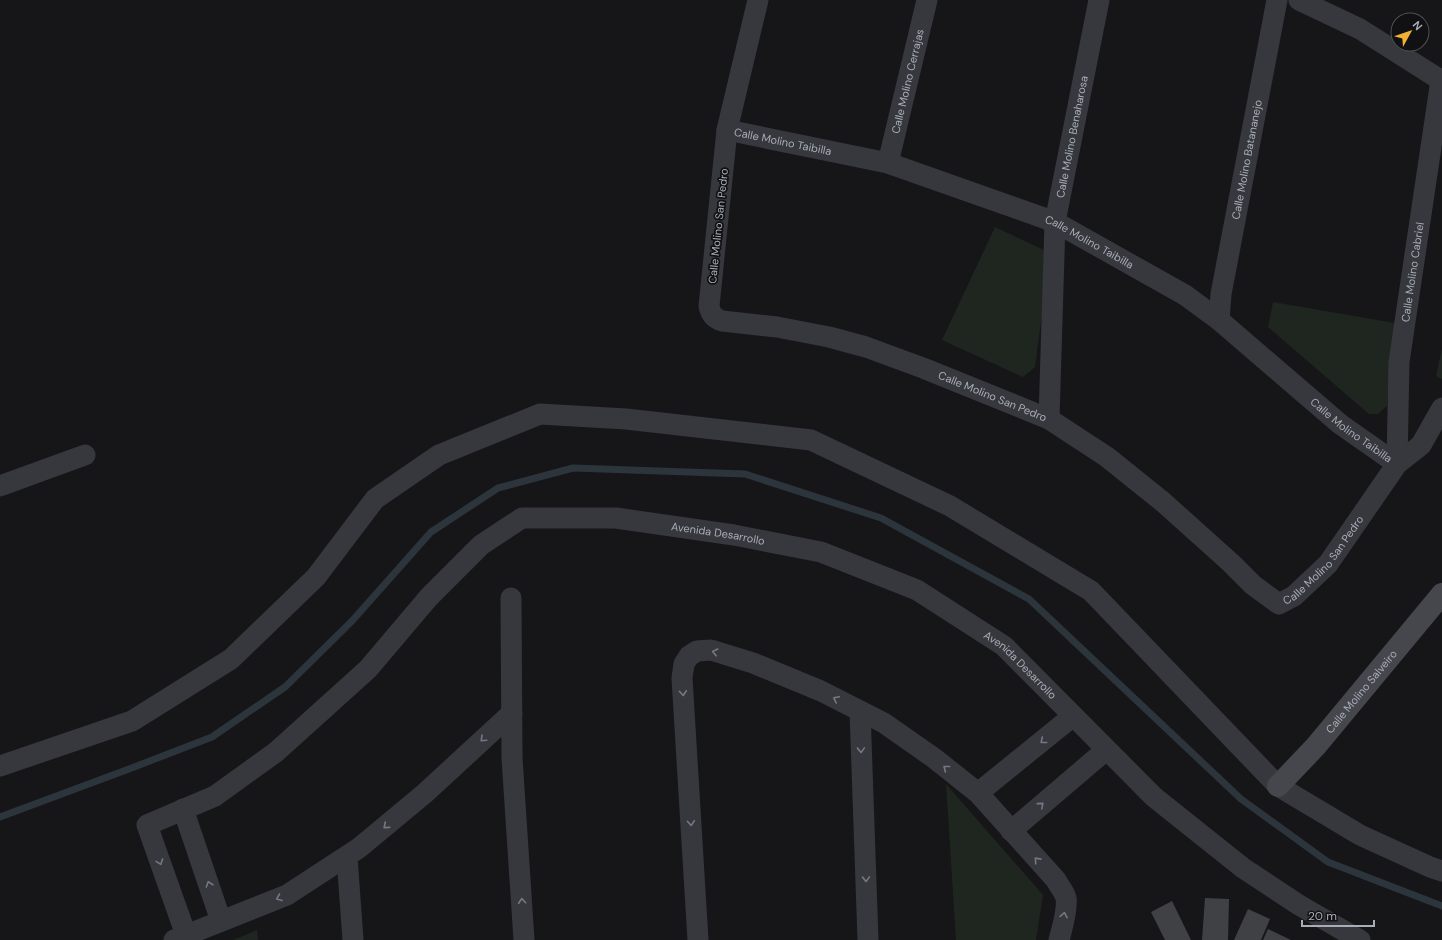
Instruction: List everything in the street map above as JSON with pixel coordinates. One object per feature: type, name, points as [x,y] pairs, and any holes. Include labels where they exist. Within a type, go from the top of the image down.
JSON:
[{"type":"street","name":"Calle Molino San Pedro","points":[[758,0],[727,130],[709,306],[711,314],[716,319],[722,321],[778,327],[829,337],[866,347],[923,368],[1049,419],[1107,457],[1157,497],[1230,562],[1253,585],[1279,604],[1294,596],[1328,564],[1398,464],[1421,445],[1442,408]]},
{"type":"street","name":"Calle Molino Cerrajas","points":[[888,163],[927,0]]},
{"type":"street","name":"Calle Molino Benaharosa","points":[[1049,419],[1055,222],[1099,0]]},
{"type":"street","name":"Calle Molino Batananejo","points":[[1219,320],[1220,294],[1277,0]]},
{"type":"street","points":[[1299,0],[1360,29],[1441,80]]},
{"type":"street","name":"Calle Molino Cabriel","points":[[1398,464],[1399,362],[1441,80]]},
{"type":"street","name":"Calle Molino Taibilla","points":[[727,130],[888,163],[1055,222],[1185,295],[1219,320],[1340,424],[1398,464]]},
{"type":"street","points":[[0,766],[132,721],[231,659],[316,577],[375,499],[439,455],[540,414],[626,419],[812,440],[950,506],[1091,592],[1278,786],[1360,835],[1442,871]]},
{"type":"street","points":[[0,486],[84,455]]},
{"type":"street","name":"Avenida Desarrollo","points":[[180,938],[147,826],[215,796],[276,752],[368,669],[429,597],[482,545],[522,518],[616,518],[734,535],[821,552],[917,590],[1004,646],[1154,797],[1244,868],[1299,904],[1360,940]]},
{"type":"street","name":"Calle Molino Salveiro","points":[[1278,786],[1316,746],[1442,594]]},
{"type":"street","points":[[511,598],[512,758],[524,940]]},
{"type":"street","points":[[698,940],[682,678],[684,664],[689,656],[697,651],[711,650],[753,663],[821,691],[884,723],[934,758],[978,793],[1056,880],[1062,890],[1066,898],[1066,904],[1060,940]]},
{"type":"street","points":[[860,711],[868,940]]},
{"type":"street","points":[[180,938],[287,895],[347,857],[424,794],[512,713]]},
{"type":"street","points":[[978,793],[1073,716]]},
{"type":"street","points":[[1011,831],[1106,750]]},
{"type":"street","points":[[183,809],[222,921]]},
{"type":"street","points":[[347,857],[353,940]]},
{"type":"shaded area","points":[[995,227],[1046,251],[1049,261],[1035,367],[1023,377],[942,340]]},
{"type":"shaded area","points":[[1273,302],[1395,323],[1387,406],[1378,414],[1369,414],[1268,327]]},
{"type":"shaded area","points":[[1442,348],[1442,379],[1436,376]]},
{"type":"shaded area","points":[[946,784],[1043,895],[1036,940],[956,940]]},
{"type":"shaded area","points":[[257,930],[258,940],[233,940]]},
{"type":"building","points":[[1205,898],[1229,899],[1228,940],[1202,940]]},
{"type":"building","points":[[1172,901],[1191,940],[1165,940],[1151,912]]},
{"type":"building","points":[[1248,909],[1270,919],[1261,940],[1234,940]]},
{"type":"building","points":[[1268,929],[1291,940],[1263,940]]},
{"type":"waterway","points":[[0,817],[212,737],[285,687],[352,621],[431,532],[498,488],[573,468],[745,474],[881,518],[1029,599],[1241,799],[1328,862],[1442,906]]}]
